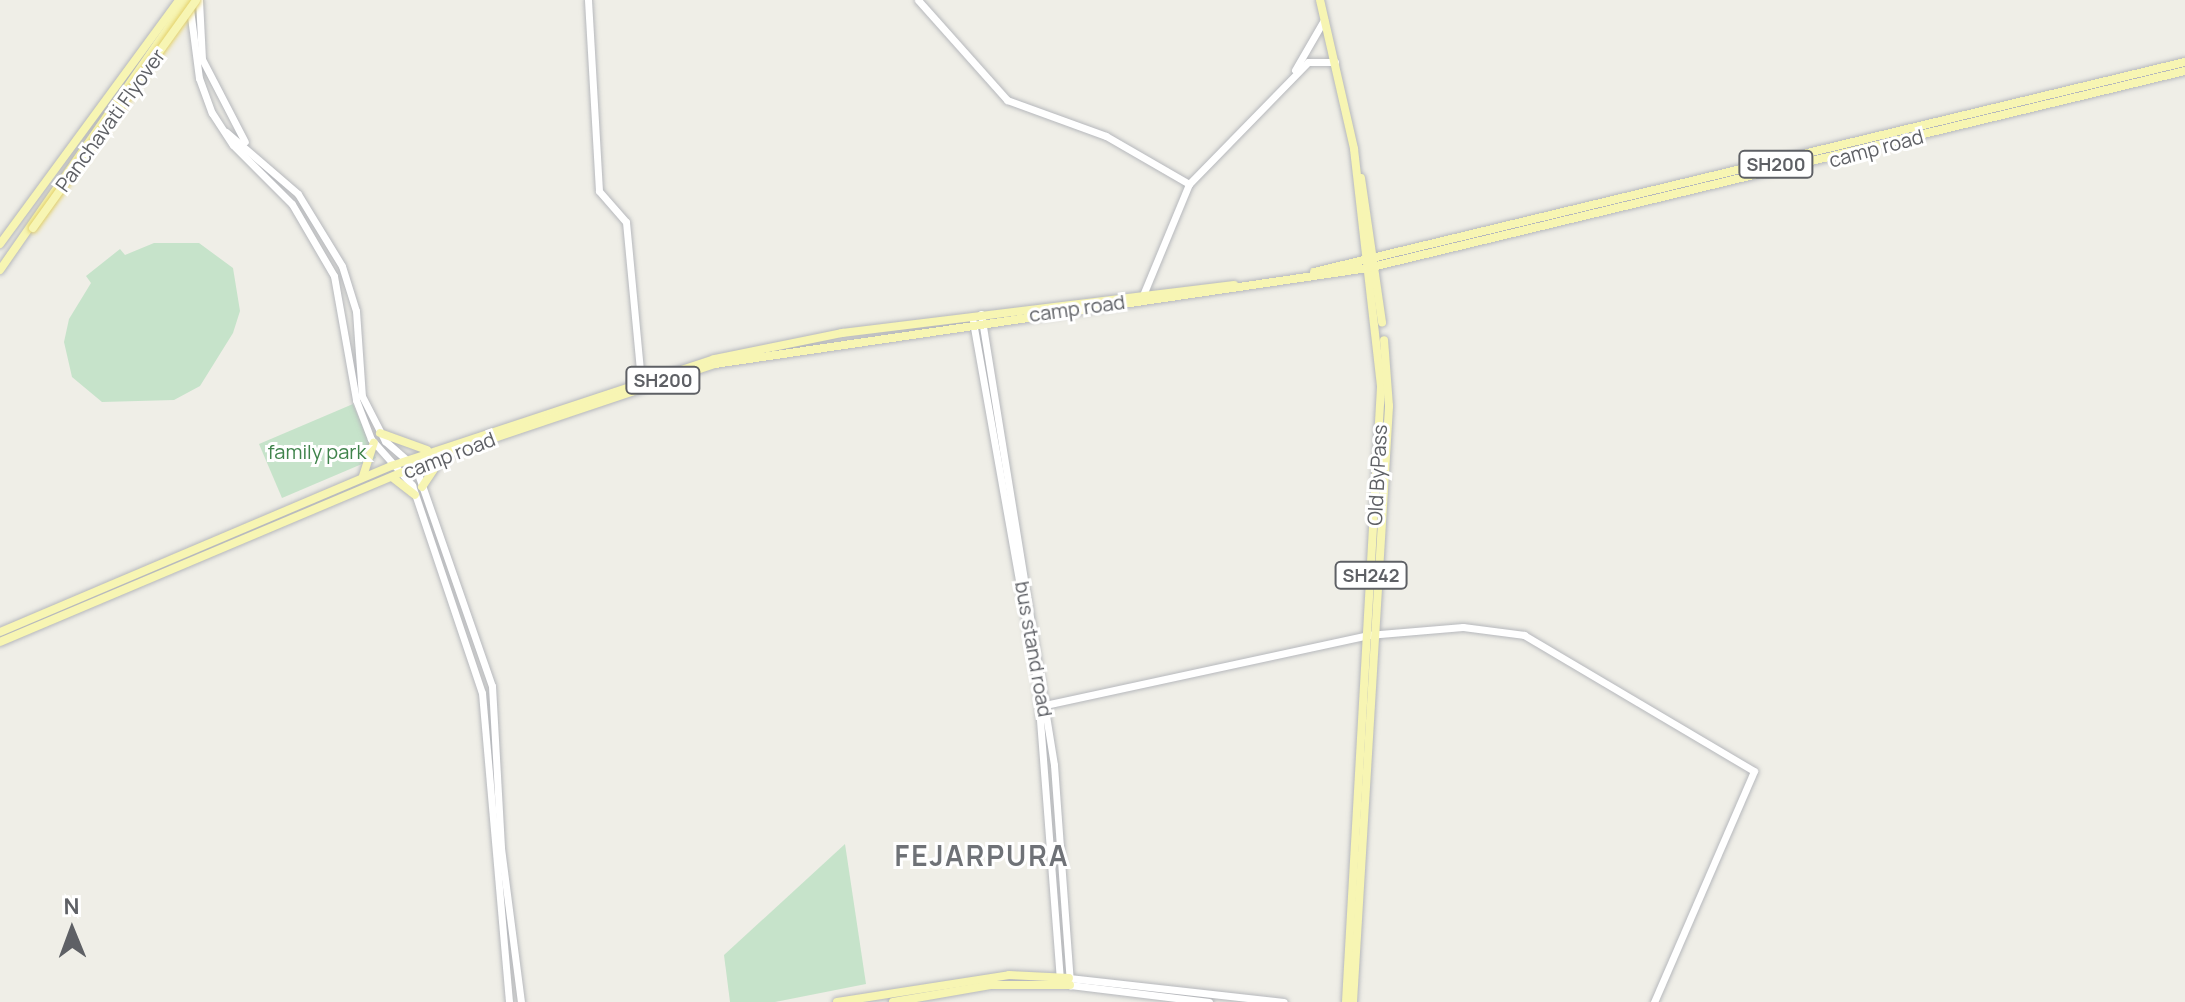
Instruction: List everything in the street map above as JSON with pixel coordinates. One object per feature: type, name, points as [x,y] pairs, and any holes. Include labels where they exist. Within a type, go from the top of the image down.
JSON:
[{"type":"main road","points":[[0,244],[179,0]]},
{"type":"main road","points":[[0,270],[194,0]]},
{"type":"main road","name":"Panchavati Flyover","points":[[21,238],[33,228],[194,0]]},
{"type":"main road","name":"Old ByPass","points":[[1320,0],[1354,149],[1371,264],[1381,387],[1372,634],[1346,1002]]},
{"type":"main road","name":"camp road","points":[[1371,264],[2185,62]]},
{"type":"main road","name":"camp road","points":[[0,632],[363,477],[430,451],[641,380],[799,340],[977,319],[1371,264],[2185,71]]},
{"type":"main road","name":"camp road","points":[[0,642],[444,455],[715,364],[977,319]]},
{"type":"main road","points":[[380,433],[430,451]]},
{"type":"main road","points":[[363,477],[374,443]]},
{"type":"main road","points":[[422,487],[444,455]]},
{"type":"main road","points":[[392,477],[415,495]]},
{"type":"main road","points":[[1353,1002],[1365,729]]},
{"type":"main road","points":[[837,1002],[1009,975],[1065,982]]},
{"type":"main road","points":[[893,1002],[991,985],[1065,982]]},
{"type":"street","points":[[194,0],[202,59],[246,144]]},
{"type":"street","points":[[194,0],[199,78],[224,131],[292,204],[334,276],[356,400],[374,443],[391,466],[403,473],[415,495],[488,720],[491,843],[509,1002]]},
{"type":"street","points":[[588,0],[599,191],[626,222],[641,380]]},
{"type":"street","points":[[918,0],[1007,100],[1106,136],[1189,184]]},
{"type":"street","points":[[1292,76],[1324,20]]},
{"type":"street","points":[[1141,296],[1189,184],[1292,76],[1319,58],[1335,62]]},
{"type":"street","points":[[224,131],[246,144],[305,203],[342,266],[356,311],[362,396],[380,433],[416,468],[497,703],[501,848],[521,1002]]},
{"type":"street","name":"bus stand road","points":[[977,319],[1045,705],[1065,982]]},
{"type":"street","name":"bus stand road","points":[[977,319],[1037,681],[1065,982]]},
{"type":"street","points":[[1045,705],[1372,634],[1463,627],[1524,635],[1754,771],[1654,1002]]},
{"type":"street","points":[[1065,982],[1209,1002]]},
{"type":"street","points":[[1065,982],[1284,1002]]},
{"type":"green space","points":[[154,243],[199,243],[233,268],[240,311],[233,333],[200,386],[174,400],[102,402],[72,377],[64,342],[69,319],[91,283],[86,276],[120,249],[125,255]]},
{"type":"green space","name":"family park","points":[[353,404],[376,458],[282,498],[259,444]]},
{"type":"green space","points":[[845,844],[866,984],[775,1002],[730,1002],[724,955]]},
{"type":"district","name":"FEJARPURA","points":[[982,855]]}]
